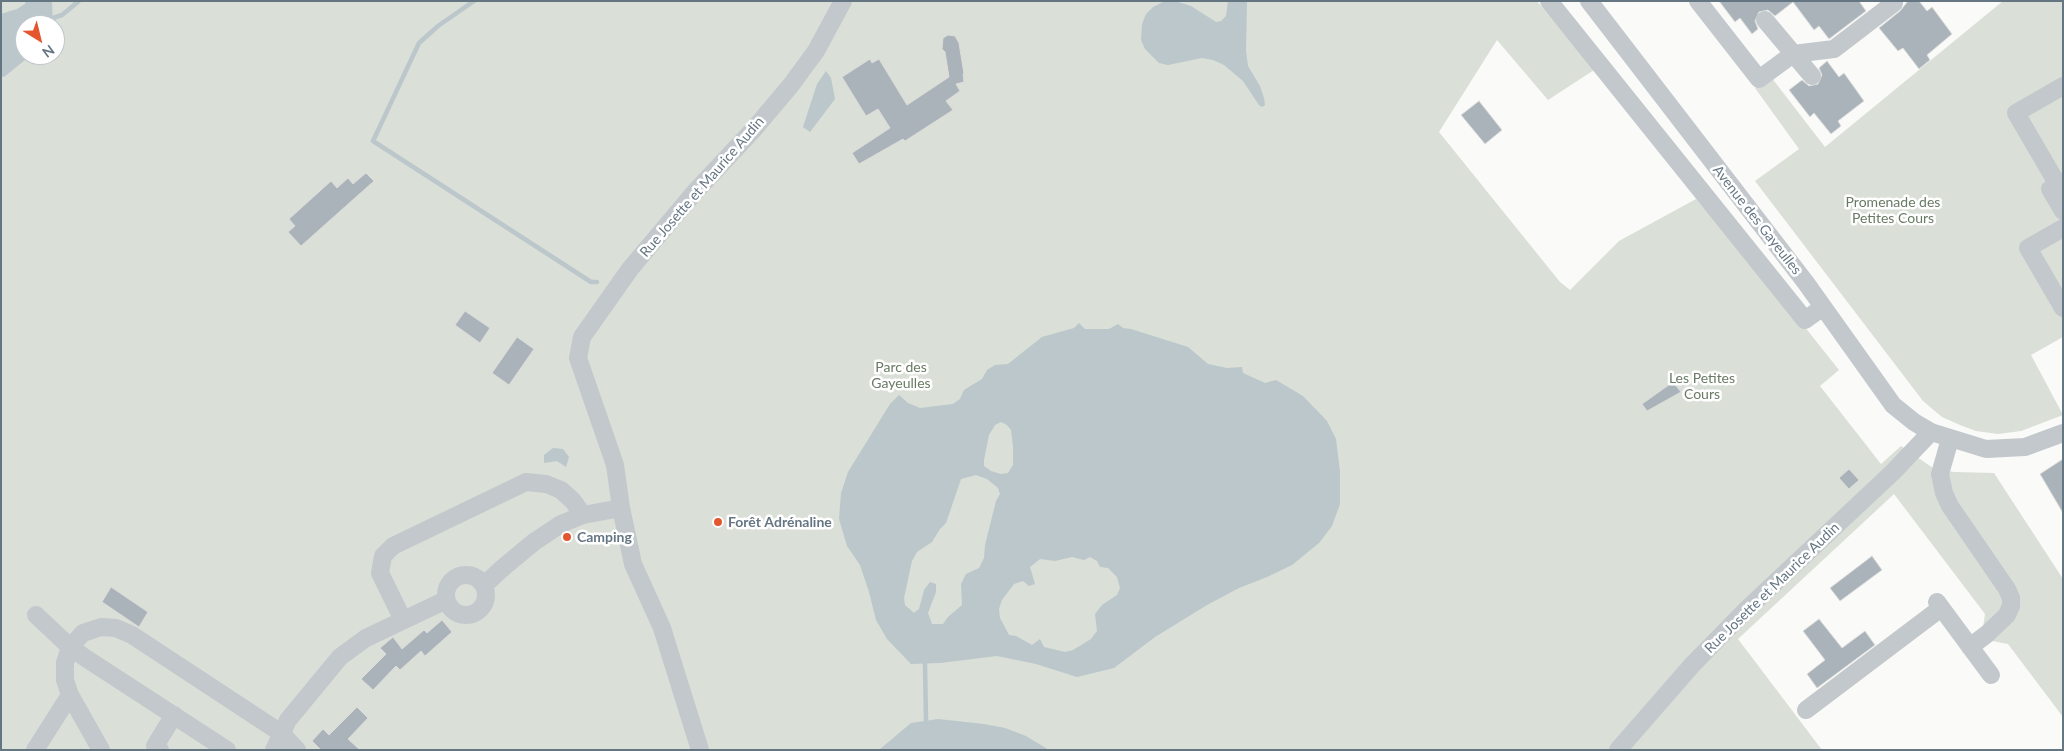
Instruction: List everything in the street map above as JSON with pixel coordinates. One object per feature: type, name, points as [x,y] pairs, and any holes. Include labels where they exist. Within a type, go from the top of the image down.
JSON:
[{"type":"street","name":"Rue Josette et Maurice Audin","points":[[700,750],[662,628],[633,564],[621,508],[615,466],[578,358],[582,337],[630,269],[681,208],[791,85],[816,51],[843,1]]},
{"type":"street","points":[[1549,1],[1805,320],[1823,307]]},
{"type":"street","name":"Avenue des Gayeulles","points":[[1589,1],[1823,307],[1893,405],[1914,422],[1931,432],[1986,449],[2013,449],[2037,444],[2063,433]]},
{"type":"street","points":[[1698,1],[1759,79],[1793,54],[1834,50],[1894,3],[1892,1]]},
{"type":"street","points":[[1765,20],[1812,76]]},
{"type":"street","points":[[2063,86],[2016,113],[2060,183],[2050,189],[2063,211]]},
{"type":"street","points":[[2063,228],[2028,248],[2063,308]]},
{"type":"street","name":"Rue Josette et Maurice Audin","points":[[1618,750],[1693,664],[1747,609],[1893,472],[1931,432]]},
{"type":"street","points":[[1950,439],[1940,474],[1944,493],[1950,506],[2007,589],[2011,598],[2011,606],[2007,615],[1970,647]]},
{"type":"street","points":[[403,620],[380,573],[383,556],[393,546],[526,482],[546,484],[562,490],[573,501],[583,516]]},
{"type":"street","points":[[484,585],[534,542],[561,524],[583,516],[621,508]]},
{"type":"street","points":[[463,574],[474,576],[484,585],[487,596],[483,607],[475,614],[466,616],[458,614],[449,607],[446,600],[448,586],[456,577],[463,574]]},
{"type":"street","points":[[274,750],[280,733],[288,720],[340,657],[366,638],[446,600]]},
{"type":"street","points":[[1806,710],[1939,605],[1991,675]]},
{"type":"street","points":[[36,615],[70,647],[227,750]]},
{"type":"street","points":[[101,750],[70,695],[65,680],[65,663],[70,647],[83,633],[101,627],[116,628],[132,635],[280,733],[297,750]]},
{"type":"street","points":[[35,750],[70,695]]},
{"type":"street","points":[[160,750],[155,746],[174,715]]},
{"type":"green space","name":"Parc des Gayeulles","points":[[1,1],[1537,1],[1594,70],[1548,100],[1497,40],[1439,132],[1560,282],[1570,290],[1619,241],[1696,199],[1781,297],[1839,370],[1820,386],[1881,464],[1901,446],[1933,468],[1954,472],[1994,473],[2063,579],[2063,717],[2008,644],[1992,641],[1983,628],[1985,614],[1894,494],[1738,639],[1822,750],[1,750]]},
{"type":"green space","name":"Promenade des Petites Cours","points":[[2003,1],[2063,1],[2063,337],[2031,355],[2063,415],[2021,431],[1998,434],[1976,431],[1960,425],[1942,417],[1923,401],[1755,181],[1799,149],[1755,88],[1771,77],[1825,147]]},
{"type":"shaded area","points":[[26,1],[52,1],[53,15],[15,15],[15,65],[19,65],[4,77],[1,76],[1,14],[17,9],[25,4]]},
{"type":"shaded area","points":[[1228,1],[1247,1],[1246,51],[1248,66],[1260,86],[1265,105],[1262,107],[1243,81],[1224,65],[1202,58],[1168,65],[1159,63],[1145,49],[1141,40],[1142,24],[1146,14],[1153,7],[1163,2],[1178,2],[1191,6],[1216,22],[1221,21],[1226,16]]},
{"type":"shaded area","points":[[826,71],[831,78],[835,99],[810,132],[803,127],[817,84]]},
{"type":"shaded area","points":[[1079,323],[1085,329],[1109,329],[1118,324],[1123,328],[1188,347],[1208,364],[1227,368],[1242,367],[1243,373],[1265,383],[1276,380],[1303,396],[1327,421],[1336,439],[1340,472],[1340,504],[1332,526],[1319,543],[1292,565],[1239,588],[1207,605],[1155,637],[1114,668],[1077,677],[1036,664],[997,656],[940,663],[911,664],[887,639],[876,620],[860,565],[847,546],[839,519],[841,493],[848,472],[890,404],[899,395],[908,403],[920,408],[953,404],[960,399],[964,390],[982,379],[987,370],[995,365],[1008,364],[1042,337],[1074,328]],"holes":[[[1001,422],[1011,430],[1013,447],[1013,465],[1008,473],[1001,474],[991,471],[984,466],[989,435],[995,425]],[[976,475],[987,479],[998,488],[1000,494],[996,501],[985,545],[984,558],[979,568],[966,574],[961,584],[962,605],[943,624],[932,624],[928,613],[936,592],[936,584],[930,582],[924,590],[919,609],[914,613],[905,605],[904,598],[912,561],[917,552],[932,542],[946,523],[961,479]],[[1072,557],[1084,560],[1090,557],[1097,561],[1100,567],[1108,568],[1117,577],[1120,588],[1117,595],[1102,605],[1095,614],[1097,631],[1091,639],[1073,650],[1065,652],[1044,647],[1040,639],[1032,645],[1016,636],[1009,635],[1000,618],[999,609],[1002,600],[1014,584],[1023,581],[1029,586],[1035,584],[1030,567],[1040,559],[1055,561]]]},
{"type":"shaded area","points":[[553,448],[563,449],[569,457],[566,467],[557,461],[544,463],[544,455]]},
{"type":"shaded area","points":[[938,719],[1005,728],[1026,736],[1049,750],[879,750],[911,723]]},
{"type":"building","points":[[1719,1],[1859,1],[1866,11],[1829,39],[1819,26],[1814,30],[1793,2],[1775,16],[1768,10],[1759,12],[1755,21],[1758,29],[1752,34],[1740,18],[1735,22]]},
{"type":"building","points":[[1908,1],[1919,1],[1927,11],[1932,7],[1952,34],[1927,55],[1930,60],[1919,69],[1903,48],[1898,51],[1879,28],[1900,11]]},
{"type":"building","points":[[948,35],[955,36],[959,43],[964,74],[964,82],[956,84],[960,91],[946,101],[953,110],[905,141],[903,139],[859,164],[852,153],[890,128],[878,109],[866,116],[842,77],[870,59],[872,63],[879,59],[907,105],[949,77],[945,52],[942,49],[943,38]]},
{"type":"building","points":[[1827,61],[1839,77],[1844,73],[1864,101],[1838,121],[1841,126],[1831,134],[1814,113],[1810,117],[1789,90],[1802,80],[1809,86],[1818,84],[1822,75],[1819,68]]},
{"type":"building","points":[[1479,101],[1502,130],[1485,144],[1461,115]]},
{"type":"building","points":[[366,173],[374,181],[301,246],[288,232],[295,226],[289,219],[331,181],[337,188],[348,178],[353,184]]},
{"type":"building","points":[[465,311],[490,328],[480,343],[455,325]]},
{"type":"building","points":[[517,337],[534,349],[509,385],[492,373]]},
{"type":"building","points":[[1673,382],[1681,392],[1647,411],[1642,404]]},
{"type":"building","points":[[2063,459],[2063,513],[2040,474]]},
{"type":"building","points":[[1849,469],[1859,480],[1849,489],[1839,478]]},
{"type":"building","points":[[1872,556],[1882,570],[1840,601],[1830,588]]},
{"type":"building","points":[[111,587],[148,612],[139,627],[102,602]]},
{"type":"building","points":[[1819,619],[1842,648],[1865,631],[1875,645],[1817,688],[1807,674],[1825,660],[1803,631]]},
{"type":"building","points":[[442,620],[452,632],[425,656],[421,651],[400,670],[396,666],[373,690],[361,679],[386,654],[380,648],[393,637],[402,649],[424,630],[427,633]]},
{"type":"building","points":[[357,707],[368,718],[348,739],[360,750],[321,750],[312,741],[323,729],[329,735]]},
{"type":"waterway","points":[[62,15],[79,1]]},
{"type":"waterway","points":[[474,1],[438,26],[419,43],[373,141],[591,282],[597,282]]},
{"type":"waterway","points":[[925,663],[926,721]]},
{"type":"place","name":"Forêt Adrénaline","points":[[718,522]]},
{"type":"place","name":"Camping","points":[[567,537]]},
{"type":"park label","name":"Les Petites Cours","points":[[1702,386]]}]
